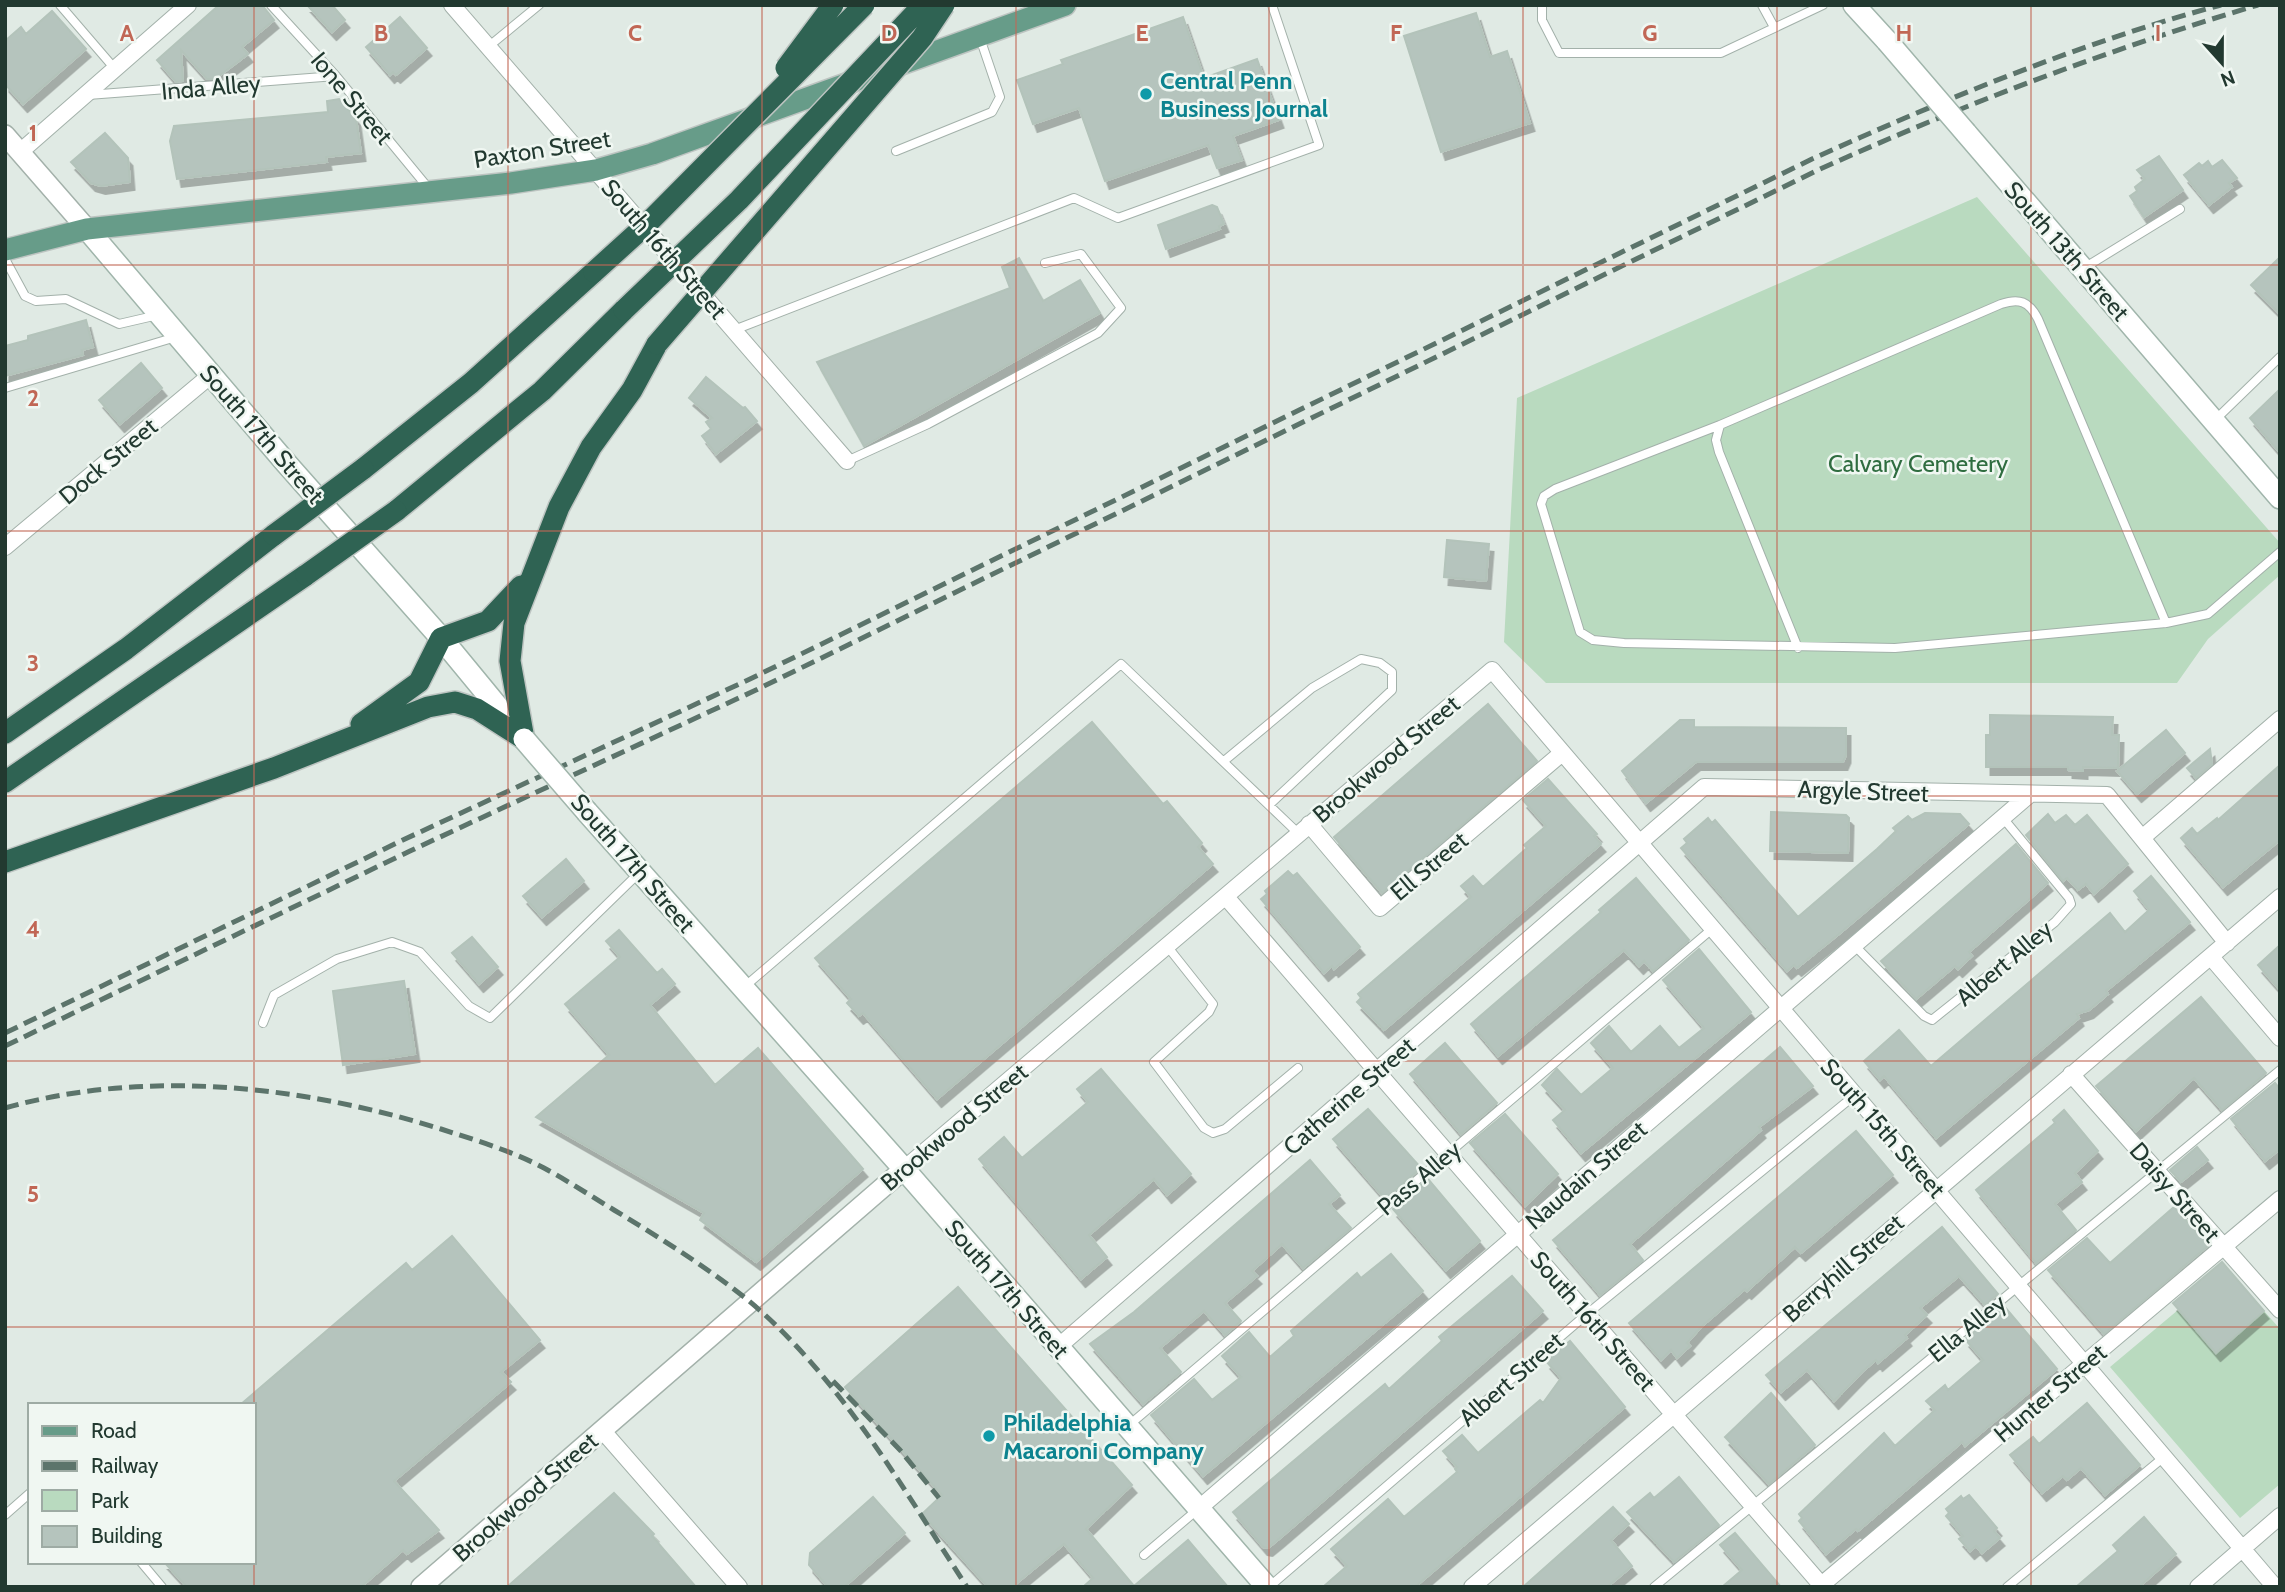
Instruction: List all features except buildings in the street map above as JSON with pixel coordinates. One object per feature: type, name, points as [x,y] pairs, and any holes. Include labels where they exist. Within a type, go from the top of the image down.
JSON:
[{"type":"highway","points":[[648,223],[759,104],[834,5]]},
{"type":"highway","points":[[5,733],[126,649],[363,469],[471,383],[648,223],[863,5]]},
{"type":"highway","points":[[5,782],[396,511],[541,391],[739,200],[923,5]]},
{"type":"highway","points":[[524,739],[510,661],[514,622],[559,508],[591,447],[632,390],[657,344],[922,38],[944,5]]},
{"type":"highway","points":[[274,768],[337,738],[406,692],[428,670],[441,638],[488,621],[513,598],[533,570]]},
{"type":"highway","points":[[5,862],[274,768],[428,707],[455,702],[477,709],[524,739]]},
{"type":"main road","name":"Paxton Street","points":[[5,250],[87,229],[432,192],[596,170],[652,153],[1065,5]]},
{"type":"main road","name":"South 13th Street","points":[[1854,5],[2280,498]]},
{"type":"main road","name":"South 17th Street","points":[[87,229],[441,638],[587,812],[904,1169],[1197,1510],[1268,1587]]},
{"type":"street","points":[[20,152],[188,5]]},
{"type":"street","name":"South 16th Street","points":[[452,5],[847,461]]},
{"type":"street","name":"South 17th Street","points":[[5,135],[87,229]]},
{"type":"street","name":"Dock Street","points":[[5,547],[211,374]]},
{"type":"street","name":"South 15th Street","points":[[1492,670],[2275,1587]]},
{"type":"street","name":"Brookwood Street","points":[[421,1587],[904,1169],[1492,670]]},
{"type":"street","points":[[2227,943],[2142,838],[2280,719]]},
{"type":"street","name":"Ell Street","points":[[1303,829],[1380,908],[1562,753]]},
{"type":"street","name":"Argyle Street","points":[[1641,845],[1704,787],[2107,795],[2142,838]]},
{"type":"street","name":"Naudain Street","points":[[1197,1510],[2029,795]]},
{"type":"street","name":"Catherine Street","points":[[1058,1347],[1641,845]]},
{"type":"street","name":"South 16th Street","points":[[1226,897],[1821,1586]]},
{"type":"street","name":"Berryhill Street","points":[[1472,1587],[2280,897]]},
{"type":"street","points":[[2211,957],[2280,1038]]},
{"type":"street","name":"Daisy Street","points":[[2071,1074],[2280,1310]]},
{"type":"street","name":"Hunter Street","points":[[1821,1586],[2280,1199]]},
{"type":"street","points":[[602,1430],[739,1587]]},
{"type":"street","points":[[2198,1587],[2280,1516]]},
{"type":"lane","points":[[60,5],[115,69]]},
{"type":"lane","name":"Ione Street","points":[[271,5],[336,76],[432,192]]},
{"type":"lane","points":[[488,47],[539,5]]},
{"type":"lane","points":[[734,330],[1074,198],[1118,218],[1319,145],[1272,5]]},
{"type":"lane","points":[[1542,5],[1542,20],[1559,52],[1721,53],[1823,5]]},
{"type":"lane","points":[[1762,5],[1774,27]]},
{"type":"lane","points":[[896,151],[992,112],[1000,97],[979,35]]},
{"type":"lane","name":"Inda Alley","points":[[85,95],[336,76]]},
{"type":"lane","points":[[2082,269],[2180,209]]},
{"type":"lane","points":[[847,461],[928,424],[1098,333],[1121,308],[1082,254],[1045,263]]},
{"type":"lane","points":[[5,258],[25,296],[36,301],[66,299],[119,324],[160,315]]},
{"type":"lane","points":[[2166,623],[2038,319],[2026,303],[2017,300],[2001,304],[1720,425],[1544,496],[1541,509],[1577,624],[1583,636],[1592,640],[1798,648],[1895,648],[2166,623],[2208,614],[2280,552]]},
{"type":"lane","points":[[5,388],[178,336]]},
{"type":"lane","points":[[2214,421],[2280,357]]},
{"type":"lane","points":[[1720,425],[1716,440],[1719,452],[1798,648]]},
{"type":"lane","points":[[1224,761],[1312,688],[1361,659],[1380,663],[1392,672],[1392,690],[1269,805]]},
{"type":"lane","points":[[743,988],[1121,664],[1269,805],[1303,829]]},
{"type":"lane","name":"Albert Alley","points":[[1854,945],[1923,1016],[1932,1020],[2055,922],[2071,904],[2069,898],[2003,818]]},
{"type":"lane","points":[[263,1023],[274,995],[337,959],[392,942],[420,953],[468,1006],[490,1018],[640,872]]},
{"type":"lane","name":"Pass Alley","points":[[1126,1427],[1712,929]]},
{"type":"lane","points":[[1167,946],[1213,1003],[1209,1012],[1154,1062],[1204,1128],[1213,1133],[1225,1129],[1298,1068]]},
{"type":"lane","name":"Ella Alley","points":[[1654,1587],[1751,1504],[2280,1070]]},
{"type":"lane","name":"Albert Street","points":[[1268,1587],[1587,1314],[1855,1095]]},
{"type":"lane","points":[[2007,1587],[2164,1457]]},
{"type":"lane","points":[[5,1515],[28,1495]]},
{"type":"lane","name":"Naudain Street","points":[[1144,1555],[1197,1510]]},
{"type":"lane","points":[[143,1564],[162,1587]]},
{"type":"green space","name":"Calvary Cemetery","points":[[1977,197],[2280,543],[2280,575],[2208,639],[2177,683],[1546,683],[1504,642],[1517,398]]},
{"type":"green space","points":[[2178,1310],[2216,1353],[2264,1311],[2280,1329],[2280,1484],[2240,1518],[2110,1367]]},
{"type":"railway","points":[[5,1033],[405,839],[750,679],[1812,159],[2014,74],[2116,37],[2221,5]]},
{"type":"railway","points":[[5,1046],[410,851],[756,690],[1818,170],[2035,80],[2258,5]]},
{"type":"railway","points":[[5,1108],[114,1088],[224,1087],[335,1102],[388,1114],[441,1129],[532,1162],[666,1242],[733,1288],[782,1331],[841,1399],[868,1436],[967,1587]]},
{"type":"railway","points":[[833,1381],[900,1450],[939,1498]]},
{"type":"place","name":"Central Penn Business Journal","points":[[1146,94]]},
{"type":"place","name":"Philadelphia Macaroni Company","points":[[989,1436]]}]
